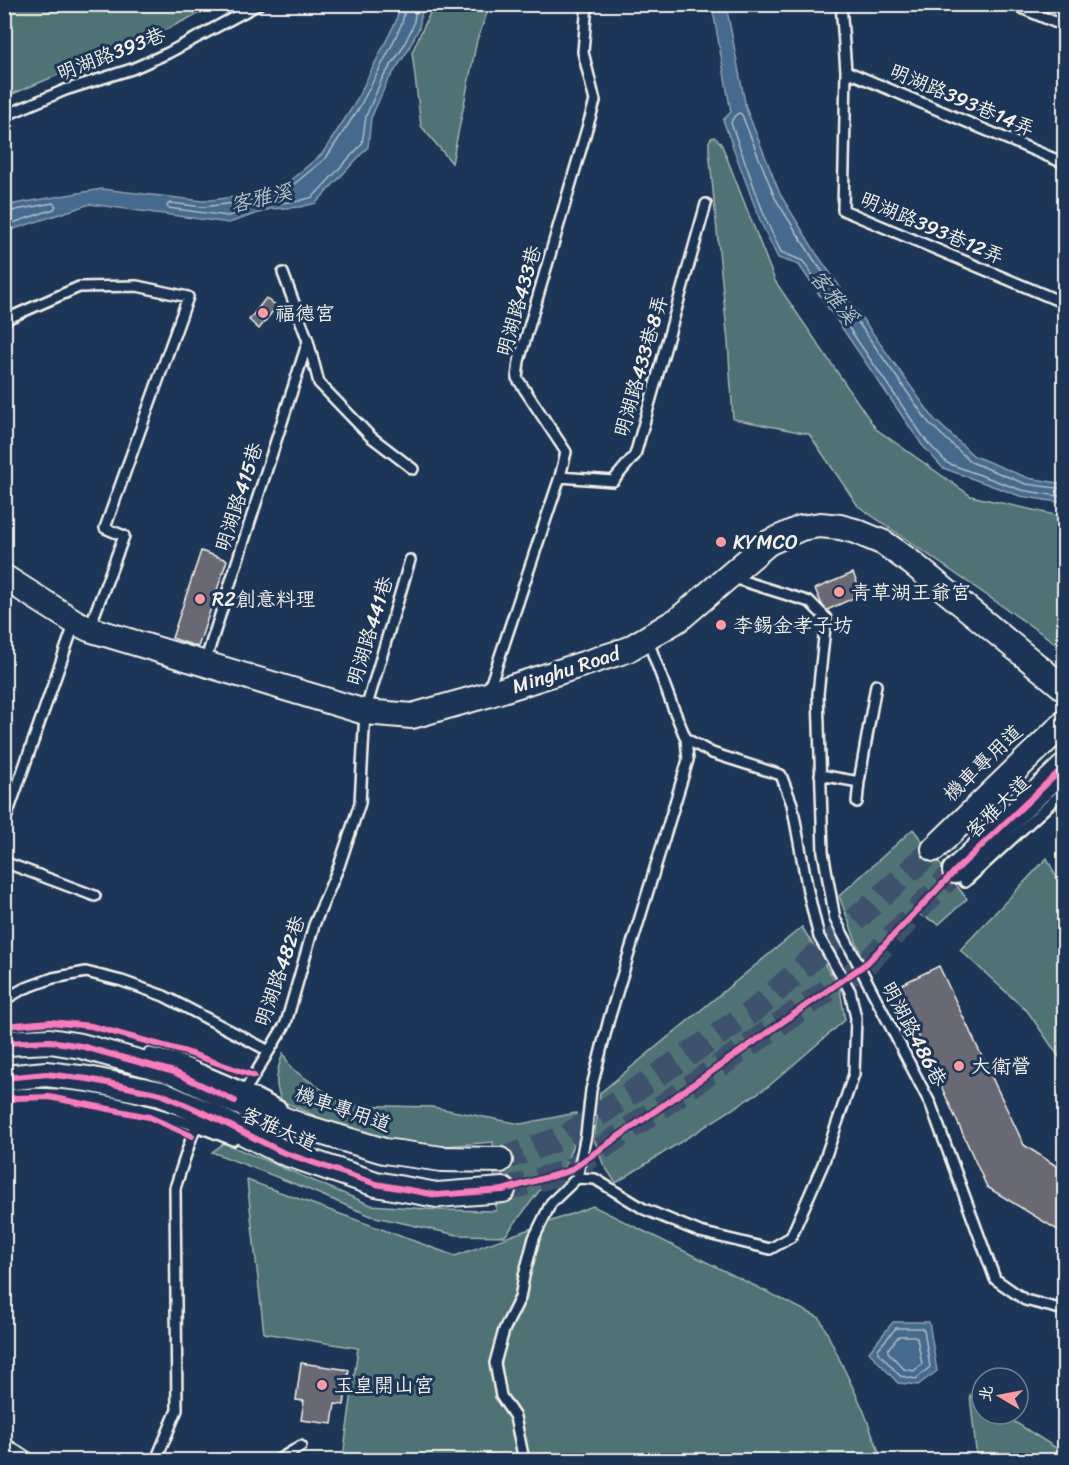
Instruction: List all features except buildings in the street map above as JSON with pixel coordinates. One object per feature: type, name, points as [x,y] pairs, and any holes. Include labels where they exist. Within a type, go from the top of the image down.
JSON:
[{"type":"street","name":"Minghu Road","points":[[4,577],[82,625],[204,665],[364,712],[412,717],[627,650],[679,619],[768,543],[801,528],[819,525],[840,527],[884,543],[912,563],[1065,688]]},
{"type":"street","name":"客雅大道","points":[[934,849],[1065,723]]},
{"type":"street","name":"客雅大道","points":[[960,877],[1065,767]]},
{"type":"street","name":"客雅大道","points":[[4,1042],[49,1039],[174,1072],[282,1152],[375,1184],[438,1195],[498,1195]]},
{"type":"street","name":"客雅大道","points":[[4,1078],[50,1084],[88,1079],[304,1127],[384,1151],[442,1159],[490,1155]]},
{"type":"lane","name":"明湖路393巷","points":[[4,116],[65,90],[132,69],[168,53],[259,4]]},
{"type":"lane","name":"明湖路433巷","points":[[487,695],[560,477],[566,452],[517,378],[519,361],[595,101],[583,52],[587,4]]},
{"type":"lane","name":"明湖路393巷12弄","points":[[841,4],[846,70],[843,210],[1065,303]]},
{"type":"lane","points":[[1012,4],[1065,26]]},
{"type":"lane","name":"明湖路393巷14弄","points":[[846,70],[1065,163]]},
{"type":"lane","name":"明湖路433巷8弄","points":[[560,477],[613,481],[635,455],[706,204]]},
{"type":"lane","points":[[283,273],[308,341],[319,383],[370,436],[413,470]]},
{"type":"lane","points":[[4,320],[80,287],[137,286],[188,297],[105,528],[124,536],[82,625],[4,824]]},
{"type":"lane","name":"明湖路415巷","points":[[204,665],[308,341]]},
{"type":"lane","name":"明湖路441巷","points":[[364,712],[410,560]]},
{"type":"lane","name":"明湖路486巷","points":[[728,577],[810,602],[826,618],[818,693],[820,775],[823,852],[835,919],[931,1105],[995,1279],[1025,1300],[1065,1310]]},
{"type":"lane","points":[[524,1461],[515,1417],[501,1396],[495,1364],[504,1330],[520,1298],[534,1238],[551,1203],[577,1178],[591,1090],[609,1019],[688,760],[686,739],[647,638]]},
{"type":"lane","points":[[857,802],[876,685]]},
{"type":"lane","name":"明湖路482巷","points":[[156,1461],[177,1410],[175,1188],[192,1136],[223,1108],[269,1051],[286,1023],[314,925],[339,866],[360,803],[364,712]]},
{"type":"lane","name":"機車專用道","points":[[981,790],[1049,724],[1065,716]]},
{"type":"lane","points":[[577,1178],[595,1179],[644,1209],[700,1232],[770,1248],[791,1237],[823,1164],[854,1074],[856,1018],[850,991],[819,938],[792,804],[781,775],[712,753],[686,739]]},
{"type":"lane","points":[[820,775],[859,782]]},
{"type":"lane","points":[[960,877],[1065,791]]},
{"type":"lane","points":[[4,862],[95,896]]},
{"type":"lane","points":[[4,1000],[23,989],[53,978],[86,972],[122,981],[164,996],[269,1051]]},
{"type":"lane","points":[[49,1039],[89,1041],[121,1047]]},
{"type":"lane","points":[[143,1052],[176,1059],[223,1108],[238,1141]]},
{"type":"lane","points":[[4,1095],[17,1094],[50,1084]]},
{"type":"lane","points":[[248,1145],[360,1189]]},
{"type":"lane","points":[[371,1193],[440,1203],[498,1195]]},
{"type":"lane","points":[[4,1443],[31,1461]]},
{"type":"lane","points":[[278,1461],[301,1446]]},
{"type":"green space","points":[[5,4],[216,5],[163,31],[5,97]]},
{"type":"green space","points":[[430,5],[490,5],[477,40],[452,163],[421,126],[412,52],[430,13]]},
{"type":"green space","points":[[714,137],[721,143],[775,281],[876,429],[971,496],[1064,517],[1064,649],[858,506],[809,434],[733,419],[728,342],[709,150],[709,142]]},
{"type":"green space","points":[[913,829],[967,899],[939,924],[916,913],[862,957],[839,896]]},
{"type":"green space","points":[[1047,858],[1064,893],[1064,1064],[1028,1012],[960,950]]},
{"type":"green space","points":[[802,927],[840,989],[845,1020],[769,1086],[616,1183],[603,1164],[594,1139],[600,1093]]},
{"type":"green space","points":[[283,1053],[291,1068],[344,1105],[432,1107],[521,1124],[576,1113],[576,1137],[563,1171],[540,1190],[505,1236],[457,1235],[371,1216],[212,1152],[224,1143],[371,1205],[496,1211],[493,1142],[422,1148],[340,1127],[282,1101],[277,1077]]},
{"type":"green space","points":[[247,1180],[455,1256],[593,1206],[820,1318],[863,1409],[882,1460],[340,1460],[343,1457],[358,1348],[264,1333]]},
{"type":"green space","points":[[973,1426],[1021,1426],[1064,1453],[1064,1460],[977,1460]]},
{"type":"water","name":"客雅溪","points":[[400,5],[423,5],[419,28],[407,52],[387,82],[371,118],[368,147],[316,203],[300,207],[270,209],[229,223],[90,204],[5,232],[5,209],[14,204],[102,189],[203,201],[282,187],[322,154],[354,105],[396,21]]},
{"type":"water","name":"客雅溪","points":[[712,5],[726,5],[746,108],[780,194],[816,253],[849,300],[934,419],[974,456],[1028,478],[1064,484],[1064,503],[1020,496],[943,468],[922,445],[799,265],[778,258],[761,223],[723,120],[731,112]]},
{"type":"water","points":[[893,1322],[929,1322],[937,1371],[918,1385],[898,1383],[869,1352]]},
{"type":"tunnel","points":[[500,1160],[567,1136],[756,1009],[934,849]]},
{"type":"tunnel","points":[[503,1190],[569,1171],[867,963],[955,871]]},
{"type":"cycle path","points":[[4,1078],[46,1074],[88,1079],[161,1094],[282,1152],[376,1184],[437,1195],[503,1190],[569,1171],[867,963],[955,871],[1064,767]]},
{"type":"cycle path","points":[[4,1026],[50,1022],[91,1026],[186,1052],[254,1076]]},
{"type":"cycle path","points":[[4,1043],[50,1041],[81,1046],[174,1072],[235,1101]]},
{"type":"cycle path","points":[[4,1101],[16,1098],[49,1097],[149,1117],[192,1136]]},
{"type":"place","name":"福德宮","points":[[263,313]]},
{"type":"place","name":"KYMCO","points":[[721,542]]},
{"type":"place","name":"青草湖王爺宮","points":[[839,592]]},
{"type":"place","name":"R2創意料理","points":[[200,599]]},
{"type":"place","name":"李錫金孝子坊","points":[[721,625]]},
{"type":"place","name":"大衛營","points":[[959,1066]]},
{"type":"place","name":"玉皇開山宮","points":[[322,1385]]}]
